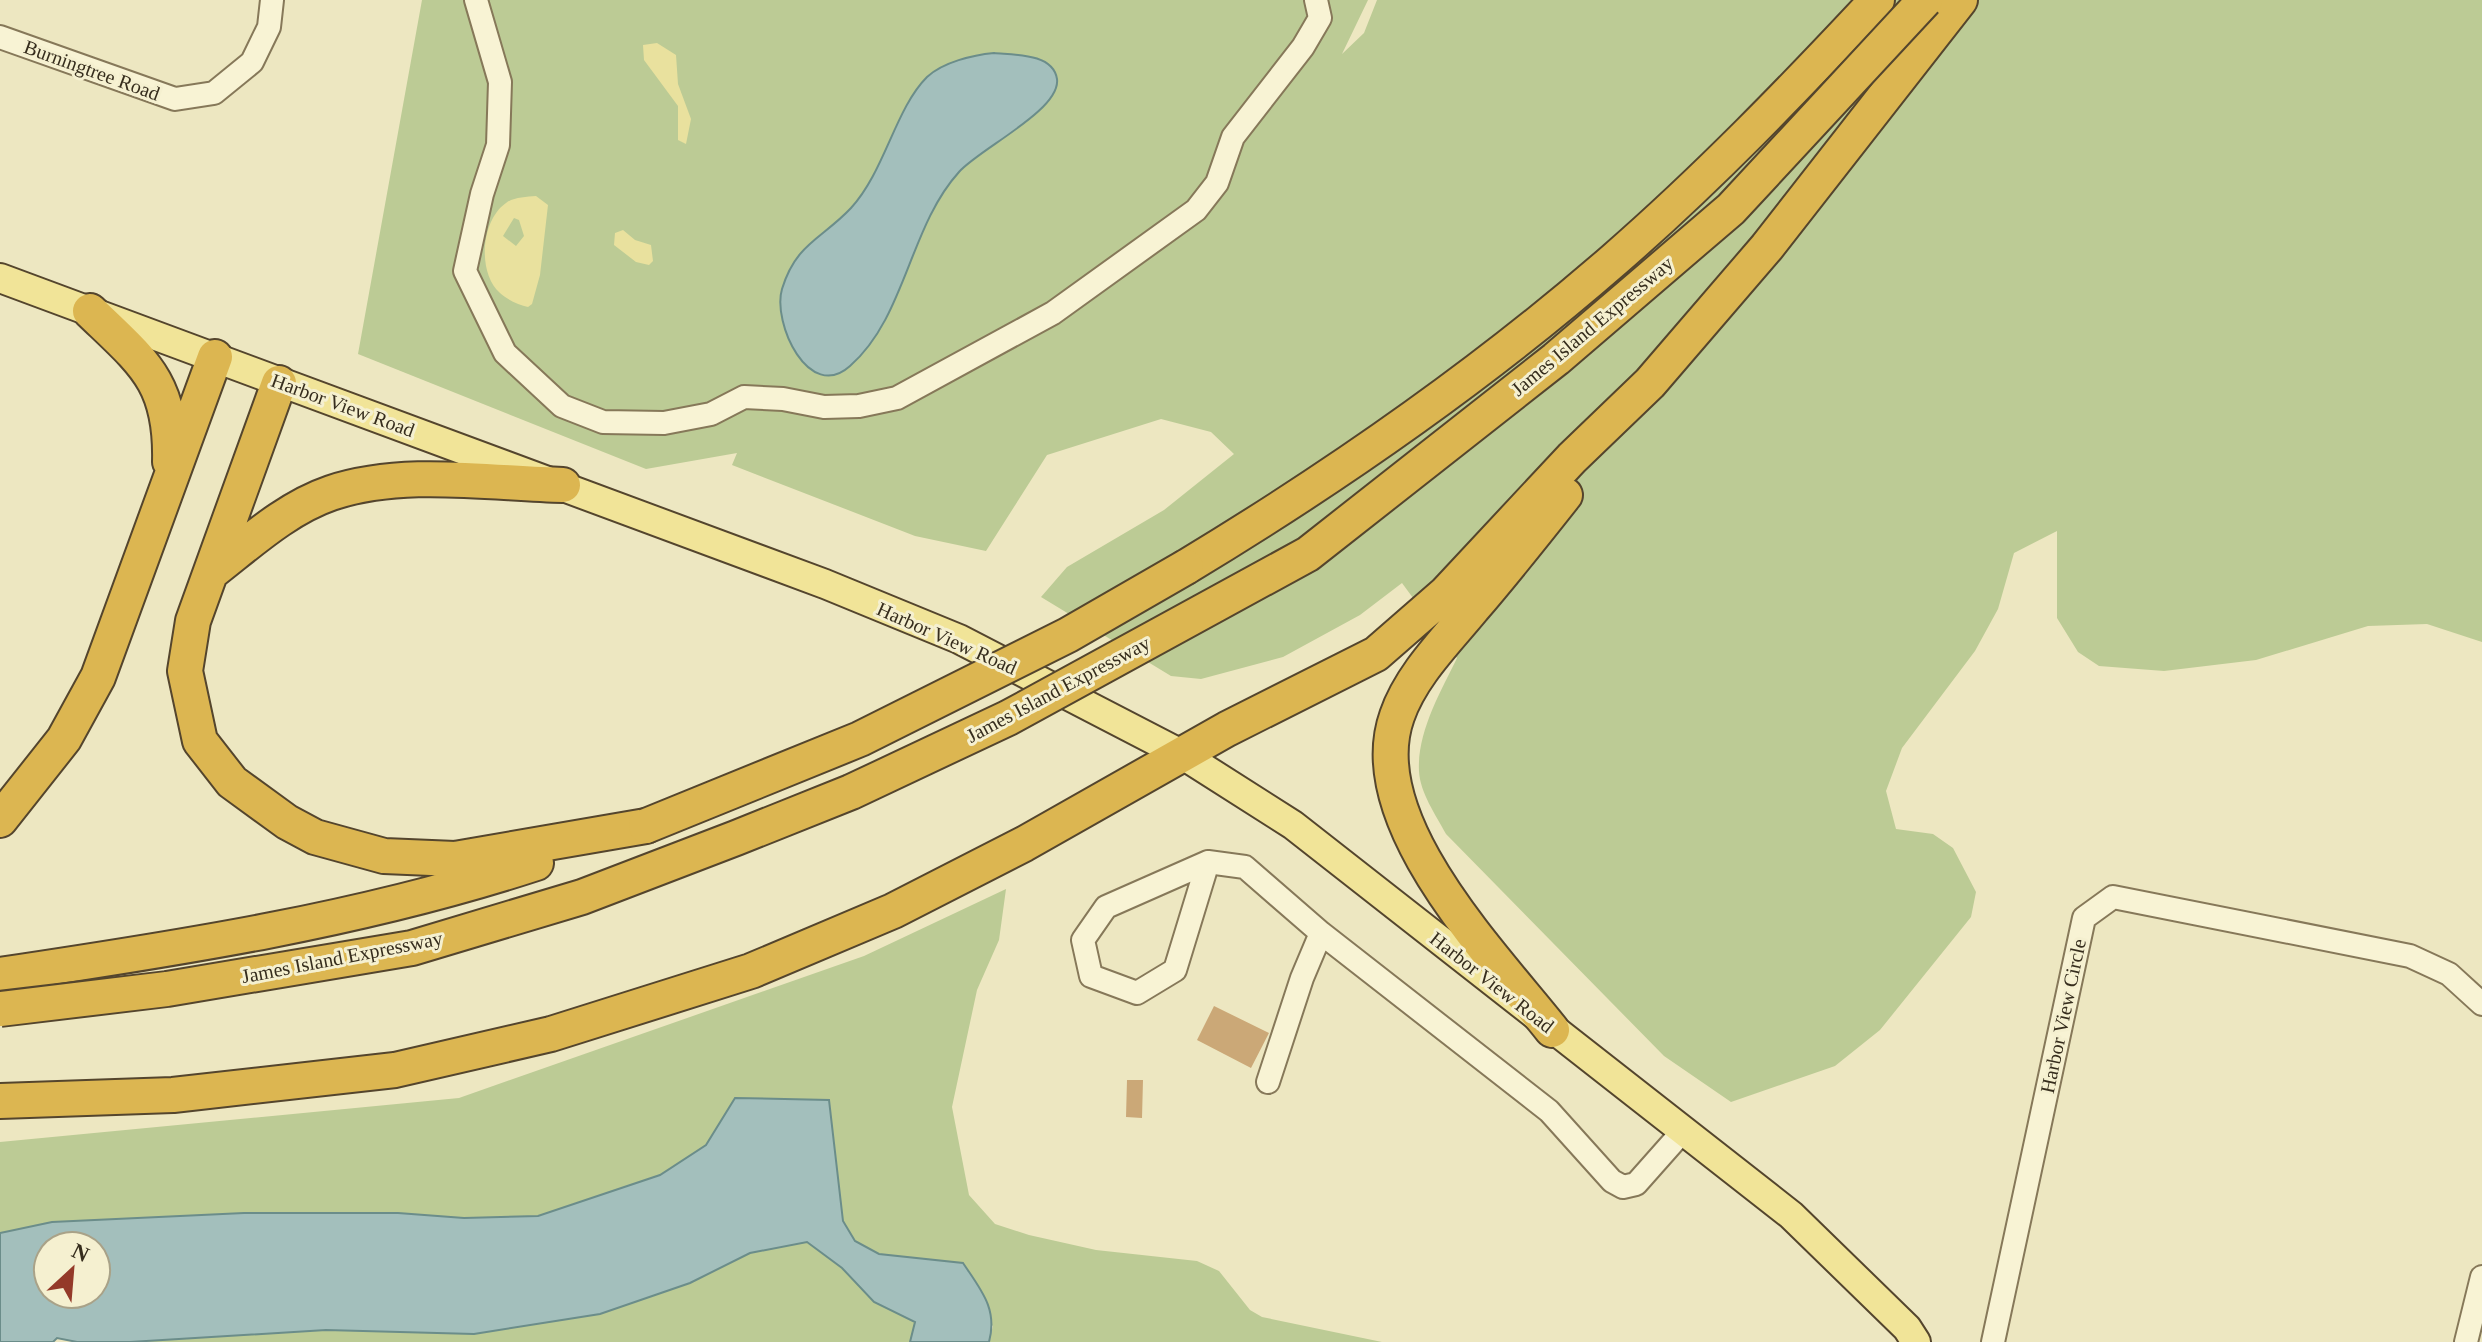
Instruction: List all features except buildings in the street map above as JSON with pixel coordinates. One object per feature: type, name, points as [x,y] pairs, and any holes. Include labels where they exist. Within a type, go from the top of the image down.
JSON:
[{"type":"highway","name":"James Island Expressway","points":[[0,975],[308,924],[470,884],[646,826],[860,739],[1068,635],[1266,518],[1357,458],[1613,261],[1758,124],[1877,0]]},
{"type":"highway","name":"James Island Expressway","points":[[0,1009],[167,989],[412,948],[624,881],[851,792],[1008,718],[1308,554],[1556,359],[1731,209],[1925,0]]},
{"type":"highway","points":[[1552,1030],[1443,892],[1398,806],[1389,750],[1397,715],[1423,667],[1528,542],[1650,383],[1767,247],[1960,0]]},
{"type":"highway","points":[[90,311],[142,361],[166,401],[170,431],[169,481]]},
{"type":"highway","points":[[0,820],[64,739],[98,677],[215,357]]},
{"type":"highway","points":[[279,383],[214,570],[193,621],[185,671],[200,741],[232,782],[287,822],[348,848],[384,856],[455,859],[646,826]]},
{"type":"highway","points":[[0,1101],[173,1095],[395,1070],[551,1034],[751,971],[893,911],[1024,844],[1227,729],[1336,676],[1405,632],[1446,593],[1572,458],[1650,383]]},
{"type":"highway","points":[[214,570],[274,523],[331,493],[403,480],[563,485]]},
{"type":"main road","name":"Harbor View Road","points":[[0,278],[563,485],[959,639],[1183,755],[1293,825],[1791,1215],[1907,1328],[1916,1342]]},
{"type":"street","name":"Burningtree Road","points":[[0,37],[175,99],[214,93],[252,62],[269,27],[272,0]]},
{"type":"street","points":[[476,0],[500,82],[498,145],[482,194],[465,271],[505,353],[562,406],[603,422],[664,423],[711,414],[744,397],[783,399],[824,407],[859,406],[897,398],[1053,313],[1196,210],[1217,183],[1233,137],[1303,47],[1320,18],[1316,0]]},
{"type":"street","points":[[1208,862],[1175,970],[1137,993],[1091,976],[1083,940],[1106,907],[1208,862],[1245,867],[1321,933],[1549,1111],[1612,1181],[1623,1187],[1636,1184],[1683,1131]]},
{"type":"street","name":"Harbor View Circle","points":[[1993,1342],[2084,918],[2113,897],[2410,956],[2449,974],[2482,1004]]},
{"type":"street","points":[[1268,1082],[1302,978],[1321,933]]},
{"type":"street","points":[[2466,1342],[2482,1277]]},
{"type":"green space","points":[[422,0],[1368,0],[1342,54],[1364,33],[1377,0],[2482,0],[2482,642],[2427,624],[2368,626],[2256,660],[2164,671],[2099,666],[2078,652],[2057,618],[2057,531],[2014,553],[1998,609],[1975,651],[1902,748],[1886,791],[1896,829],[1933,834],[1953,848],[1976,892],[1971,917],[1880,1030],[1835,1066],[1731,1102],[1664,1056],[1446,834],[1422,787],[1419,756],[1431,712],[1457,658],[1402,583],[1360,615],[1283,657],[1201,679],[1171,676],[1041,597],[1067,567],[1164,510],[1234,454],[1211,432],[1161,419],[1047,455],[986,551],[915,536],[732,465],[737,453],[646,469],[358,354]]},
{"type":"green space","points":[[1006,889],[999,940],[977,990],[952,1107],[969,1195],[995,1224],[1096,1250],[1197,1261],[1219,1271],[1250,1310],[1262,1317],[1382,1342],[989,1342],[993,1326],[908,1259],[879,1254],[855,1241],[843,1221],[829,1101],[735,1098],[706,1145],[660,1175],[538,1216],[464,1218],[398,1213],[244,1213],[109,1220],[0,1233],[0,1142],[459,1098],[864,956]]},
{"type":"green space","points":[[807,1242],[842,1268],[874,1302],[916,1322],[910,1342],[130,1342],[326,1330],[474,1334],[600,1314],[690,1283],[750,1253]]},
{"type":"sand","points":[[657,43],[676,55],[678,84],[691,119],[686,144],[678,140],[678,106],[644,60],[643,45]]},
{"type":"sand","points":[[536,196],[548,205],[540,275],[532,304],[528,307],[506,297],[493,284],[485,260],[485,247],[491,221],[506,203]],"holes":[[[514,218],[519,220],[524,236],[516,246],[503,236]]]},
{"type":"sand","points":[[623,230],[635,240],[651,245],[653,261],[649,265],[636,262],[614,245],[615,233]]},
{"type":"water","points":[[994,53],[1032,57],[1048,64],[1057,79],[1055,91],[1033,116],[959,172],[942,194],[884,323],[869,346],[850,366],[835,375],[821,374],[808,367],[788,338],[780,304],[782,289],[795,261],[863,193],[906,106],[927,77],[959,60]]},
{"type":"water","points":[[735,1098],[829,1100],[843,1221],[855,1241],[879,1254],[963,1263],[986,1300],[991,1320],[989,1342],[910,1342],[915,1322],[874,1302],[842,1268],[807,1242],[750,1253],[690,1283],[600,1314],[474,1334],[326,1330],[130,1342],[77,1342],[57,1338],[53,1342],[0,1342],[0,1233],[52,1222],[244,1213],[398,1213],[464,1218],[538,1216],[660,1175],[706,1145]]}]
